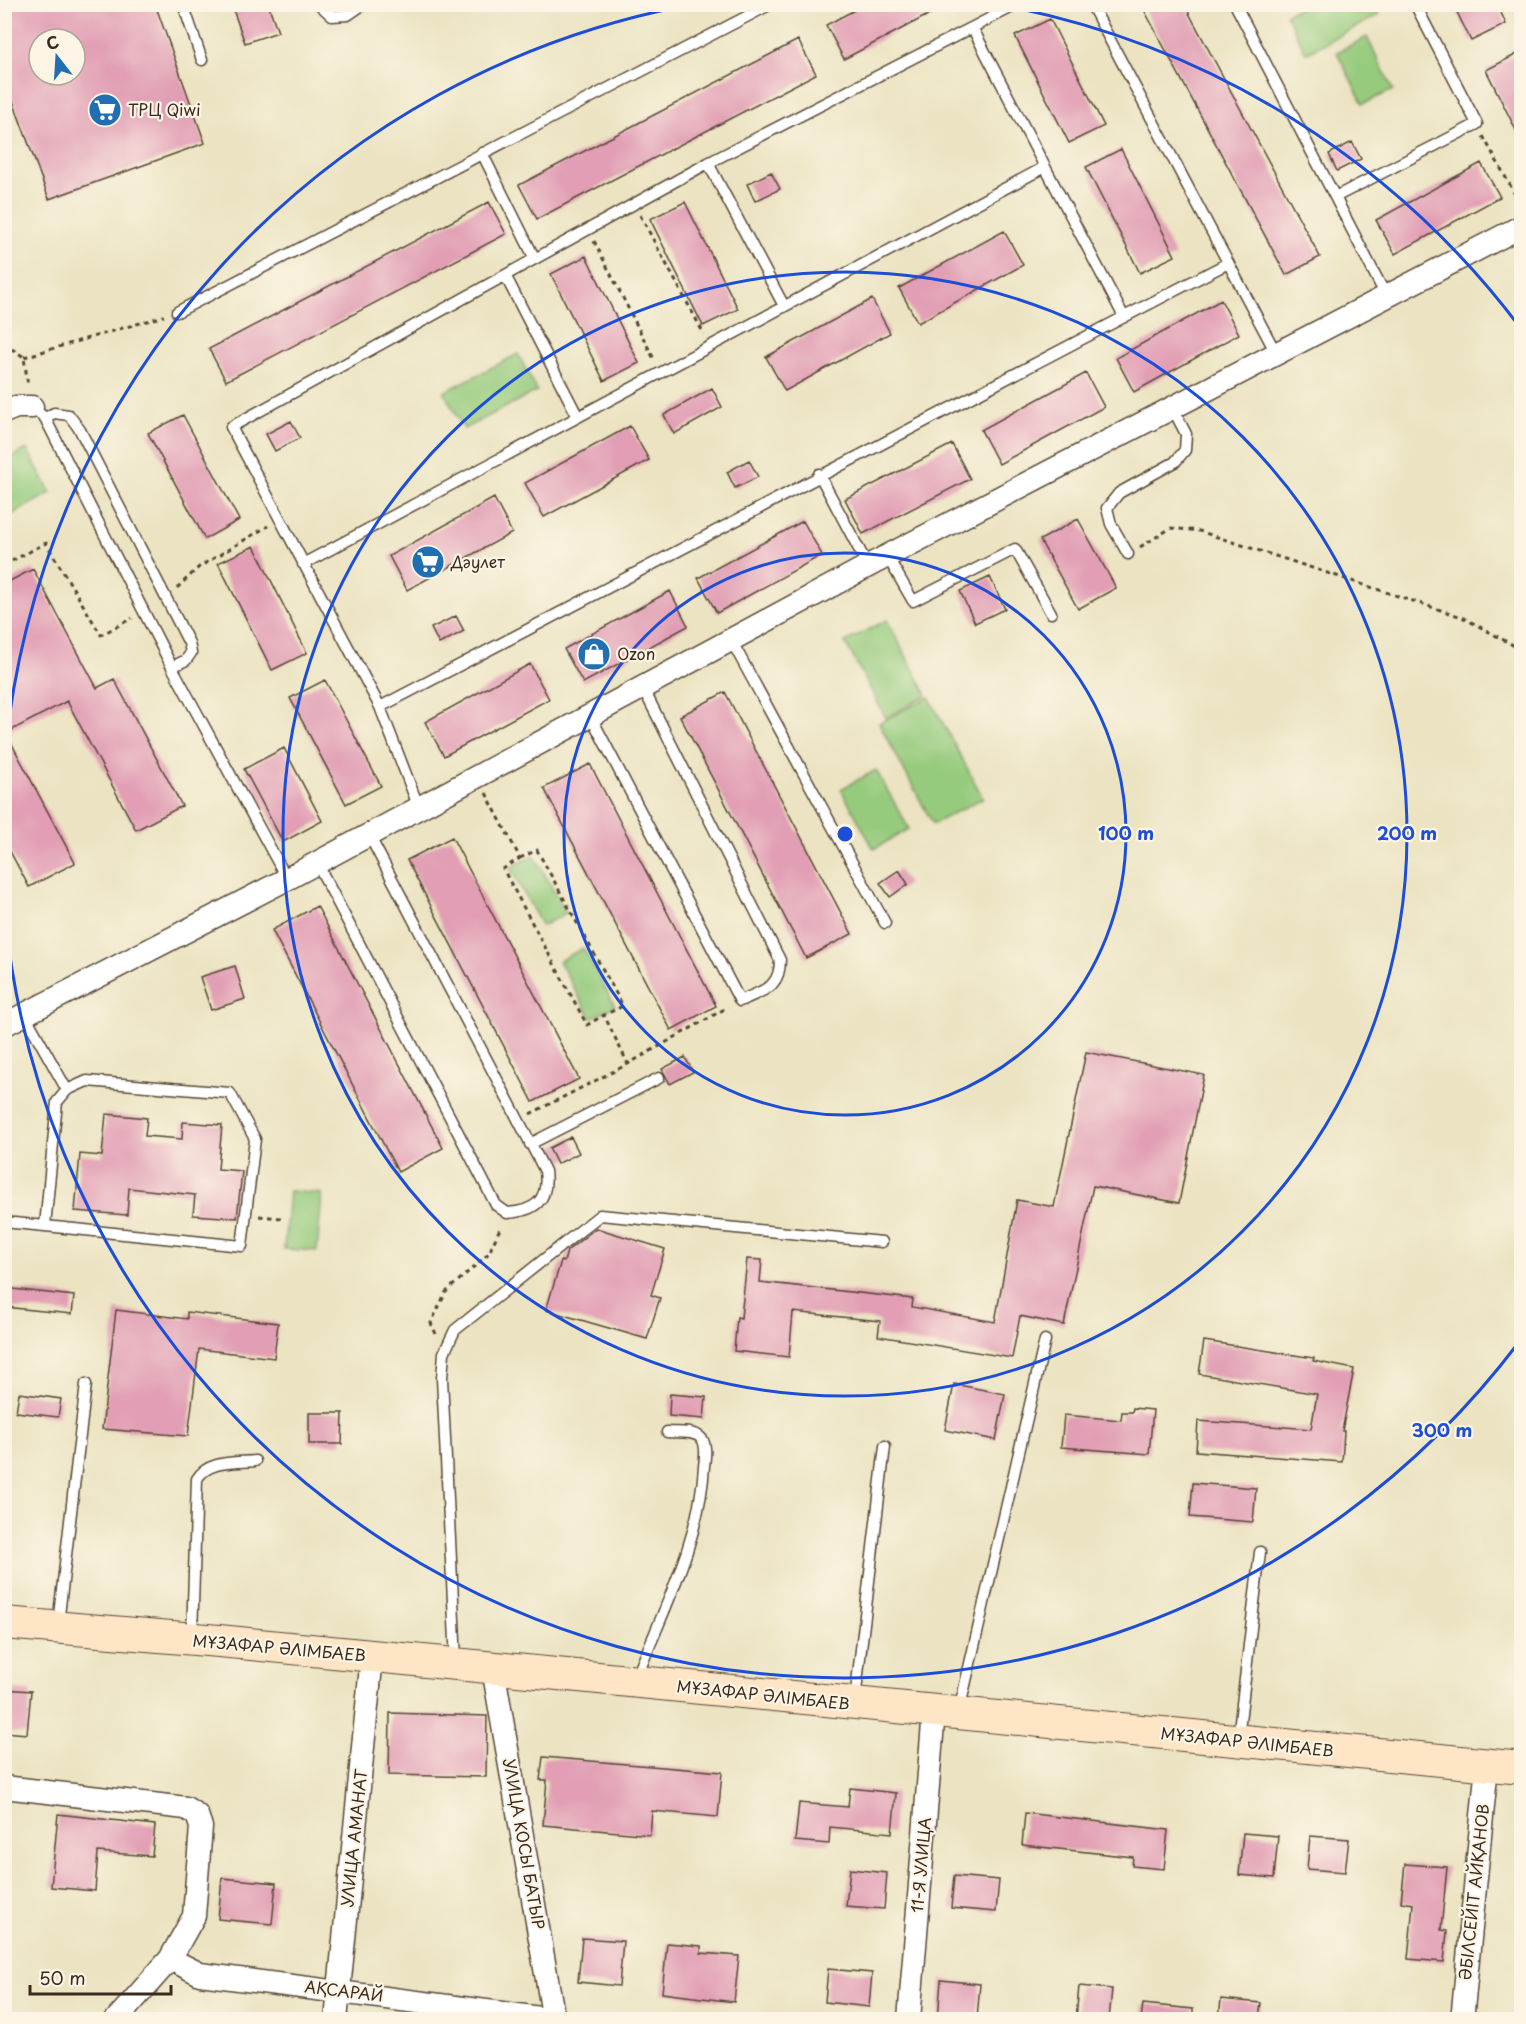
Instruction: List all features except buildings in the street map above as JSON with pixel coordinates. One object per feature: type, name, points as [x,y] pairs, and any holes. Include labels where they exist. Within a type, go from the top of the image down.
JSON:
[{"type":"street","points":[[4,1025],[287,879],[878,561],[1521,226]]},
{"type":"street","points":[[4,412],[16,407],[38,412]]},
{"type":"street","name":"МҰЗАФАР ӘЛІМБАЕВ","points":[[4,1623],[372,1656],[1521,1768]]},
{"type":"street","name":"УЛИЦА АМАНАТ","points":[[336,2019],[372,1656]]},
{"type":"street","name":"УЛИЦА КОСЫ БАТЫР","points":[[493,1668],[555,2019]]},
{"type":"street","name":"11-Я УЛИЦА","points":[[909,2019],[946,1713]]},
{"type":"street","name":"ӘБІЛСЕЙІТ АЙҚАНОВ","points":[[1462,2019],[1487,1766]]},
{"type":"street","points":[[4,1787],[186,1808],[197,1815],[201,1827],[194,1916],[170,1959],[116,2019]]},
{"type":"street","name":"АҚСАРАЙ","points":[[170,1959],[200,1974],[338,1989],[555,2019]]},
{"type":"lane","points":[[183,4],[202,60]]},
{"type":"lane","points":[[319,4],[332,16],[348,15],[364,4]]},
{"type":"lane","points":[[177,312],[771,4]]},
{"type":"lane","points":[[419,808],[380,707],[231,427],[506,277],[708,163],[1018,4]]},
{"type":"lane","points":[[1090,4],[1276,353]]},
{"type":"lane","points":[[1234,4],[1386,296]]},
{"type":"lane","points":[[1335,197],[1477,124],[1415,4]]},
{"type":"lane","points":[[973,29],[1124,317]]},
{"type":"lane","points":[[482,153],[535,259]]},
{"type":"lane","points":[[708,163],[783,306]]},
{"type":"lane","points":[[303,564],[1045,167]]},
{"type":"lane","points":[[380,707],[819,474],[1228,263]]},
{"type":"lane","points":[[506,277],[578,417]]},
{"type":"lane","points":[[1128,554],[1111,524],[1107,508],[1119,493],[1175,462],[1185,450],[1185,434],[1173,409]]},
{"type":"lane","points":[[38,412],[287,879]]},
{"type":"lane","points":[[38,412],[69,415],[80,430],[189,643],[191,653],[186,660],[172,667]]},
{"type":"lane","points":[[819,474],[878,561],[913,601],[1015,549],[1051,613]]},
{"type":"lane","points":[[731,640],[885,923]]},
{"type":"lane","points":[[590,716],[740,1000],[773,985],[780,974],[780,960],[643,688]]},
{"type":"lane","points":[[317,863],[496,1205],[507,1213],[520,1212],[541,1201],[547,1187],[545,1172],[369,835]]},
{"type":"lane","points":[[25,1015],[67,1090]]},
{"type":"lane","points":[[530,1144],[659,1078]]},
{"type":"lane","points":[[4,1222],[242,1246],[255,1139],[230,1093],[87,1082],[67,1090],[57,1102],[45,1226]]},
{"type":"lane","points":[[456,1665],[442,1378],[444,1353],[455,1330],[600,1215],[882,1242]]},
{"type":"lane","points":[[946,1713],[1045,1340]]},
{"type":"lane","points":[[58,1628],[86,1384]]},
{"type":"lane","points":[[635,1682],[696,1527],[702,1496],[705,1450],[703,1440],[696,1434],[667,1432]]},
{"type":"lane","points":[[854,1704],[885,1446]]},
{"type":"lane","points":[[192,1639],[196,1479],[201,1471],[211,1466],[255,1461]]},
{"type":"lane","points":[[1238,1741],[1260,1552]]},
{"type":"path","points":[[1477,124],[1521,207]]},
{"type":"path","points":[[634,204],[710,346]]},
{"type":"path","points":[[588,230],[661,373]]},
{"type":"path","points":[[24,357],[177,312]]},
{"type":"path","points":[[4,344],[24,357],[38,412]]},
{"type":"path","points":[[1128,554],[1171,528],[1199,531],[1462,617],[1521,650]]},
{"type":"path","points":[[477,776],[520,858]]},
{"type":"path","points":[[537,850],[623,1006],[587,1025],[503,868],[520,858],[537,850]]},
{"type":"path","points":[[518,1120],[628,1064],[740,1000]]},
{"type":"path","points":[[604,1015],[628,1064]]},
{"type":"path","points":[[444,1353],[431,1323],[446,1292],[489,1253],[507,1213]]},
{"type":"path","points":[[246,1215],[281,1218]]},
{"type":"green space","points":[[1304,5],[1374,5],[1379,15],[1306,53],[1286,14]]},
{"type":"green space","points":[[1367,37],[1393,90],[1363,104],[1337,52]]},
{"type":"green space","points":[[518,354],[537,391],[464,429],[444,392]]},
{"type":"green space","points":[[27,449],[51,493],[5,518],[5,461]]},
{"type":"green space","points":[[887,620],[927,695],[886,718],[845,642]]},
{"type":"green space","points":[[929,697],[983,798],[933,824],[879,723]]},
{"type":"green space","points":[[876,770],[909,829],[874,849],[841,789]]},
{"type":"green space","points":[[534,855],[566,913],[542,926],[510,868]]},
{"type":"green space","points":[[583,948],[615,1006],[591,1018],[559,961]]},
{"type":"green space","points":[[289,1191],[322,1194],[317,1251],[284,1249]]},
{"type":"place","name":"ТРЦ Qiwi","points":[[105,110]]},
{"type":"place","name":"Дәулет","points":[[428,562]]},
{"type":"place","name":"Ozon","points":[[594,654]]}]
